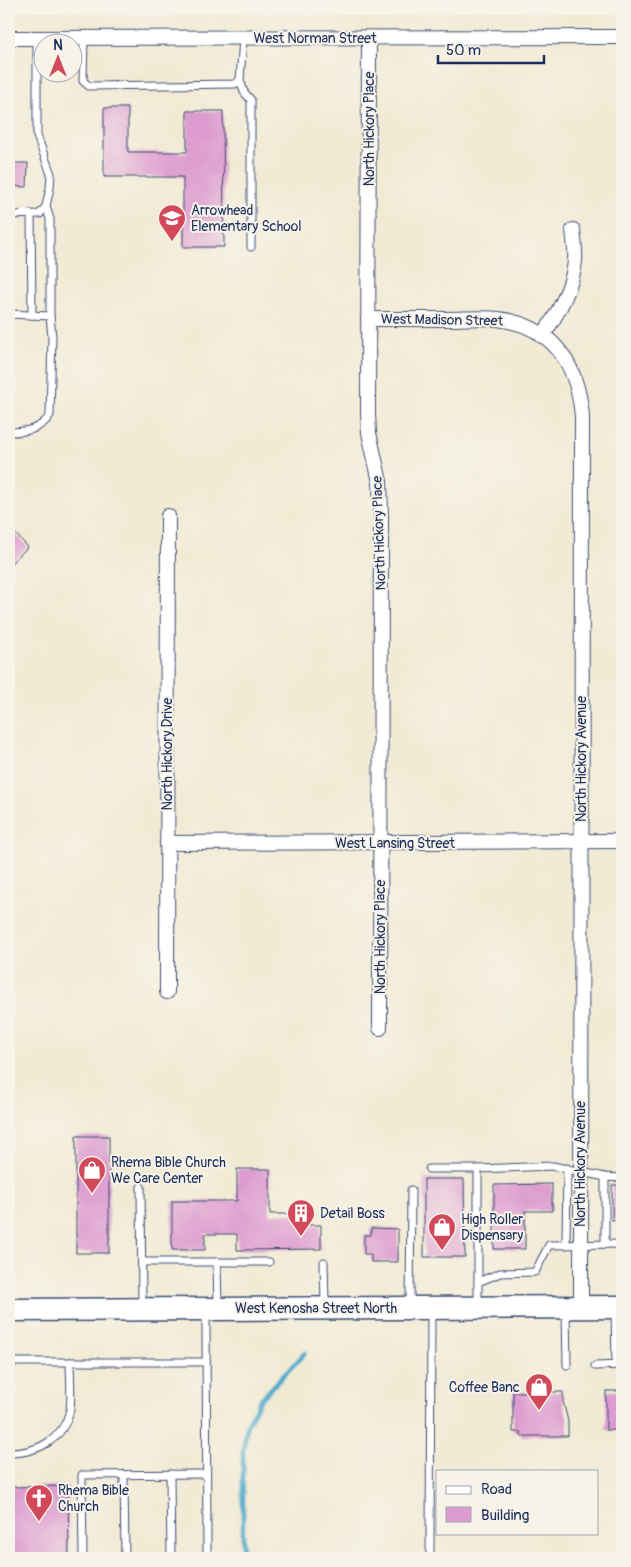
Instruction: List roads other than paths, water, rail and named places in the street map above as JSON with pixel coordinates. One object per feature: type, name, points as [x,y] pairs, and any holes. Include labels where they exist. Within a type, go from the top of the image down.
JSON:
[{"type":"main road","name":"West Kenosha Street North","points":[[9,1310],[619,1308]]},
{"type":"street","name":"West Norman Street","points":[[84,38],[622,37]]},
{"type":"street","name":"West Norman Street","points":[[9,38],[32,38]]},
{"type":"street","name":"North Hickory Place","points":[[369,38],[368,425],[378,470],[381,502],[380,1028]]},
{"type":"street","points":[[542,336],[556,317],[572,275],[575,259],[573,230]]},
{"type":"street","name":"West Madison Street","points":[[368,319],[498,319],[524,326],[542,336]]},
{"type":"street","name":"North Hickory Avenue","points":[[542,336],[559,350],[570,366],[579,390],[582,416],[580,1173],[574,1245],[574,1308]]},
{"type":"street","name":"North Hickory Drive","points":[[167,992],[168,516]]},
{"type":"street","name":"West Lansing Street","points":[[167,843],[622,841]]},
{"type":"lane","points":[[84,38],[84,81],[89,86],[235,84],[240,80]]},
{"type":"lane","points":[[244,38],[240,80],[244,92],[251,100],[251,248]]},
{"type":"lane","points":[[9,215],[40,214],[46,206],[50,188],[51,174],[37,136],[37,82]]},
{"type":"lane","points":[[9,432],[25,432],[46,422],[50,415],[52,337],[50,316],[50,218],[46,206]]},
{"type":"lane","points":[[31,214],[32,315]]},
{"type":"lane","points":[[9,314],[50,316]]},
{"type":"lane","points":[[429,1169],[553,1166],[580,1173],[622,1178]]},
{"type":"lane","points":[[566,1168],[574,1245]]},
{"type":"lane","points":[[478,1169],[478,1308]]},
{"type":"lane","points":[[604,1244],[605,1177]]},
{"type":"lane","points":[[142,1187],[142,1309]]},
{"type":"lane","points":[[411,1190],[420,1308],[430,1553]]},
{"type":"lane","points":[[478,1282],[500,1273],[535,1272],[549,1245],[622,1244]]},
{"type":"lane","points":[[142,1262],[269,1262]]},
{"type":"lane","points":[[207,1558],[206,1362],[217,1262]]},
{"type":"lane","points":[[324,1262],[325,1308]]},
{"type":"lane","points":[[567,1366],[574,1308]]},
{"type":"lane","points":[[595,1366],[619,1366],[619,1308]]},
{"type":"lane","points":[[9,1362],[206,1362]]},
{"type":"lane","points":[[9,1453],[34,1451],[58,1434],[66,1422],[70,1410],[70,1362]]},
{"type":"lane","points":[[170,1474],[171,1558]]},
{"type":"lane","points":[[83,1558],[82,1475],[206,1474]]},
{"type":"lane","points":[[124,1475],[125,1558]]},
{"type":"waterway","points":[[243,1558],[243,1450],[247,1425],[260,1400],[305,1353]]},
{"type":"place","name":"Arrowhead Elementary School","points":[[172,242]]},
{"type":"place","name":"Rhema Bible Church We Care Center","points":[[92,1194]]},
{"type":"place","name":"Detail Boss","points":[[301,1237]]},
{"type":"place","name":"High Roller Dispensary","points":[[442,1251]]},
{"type":"place","name":"Coffee Banc","points":[[539,1411]]},
{"type":"place","name":"Rhema Bible Church","points":[[39,1522]]}]
